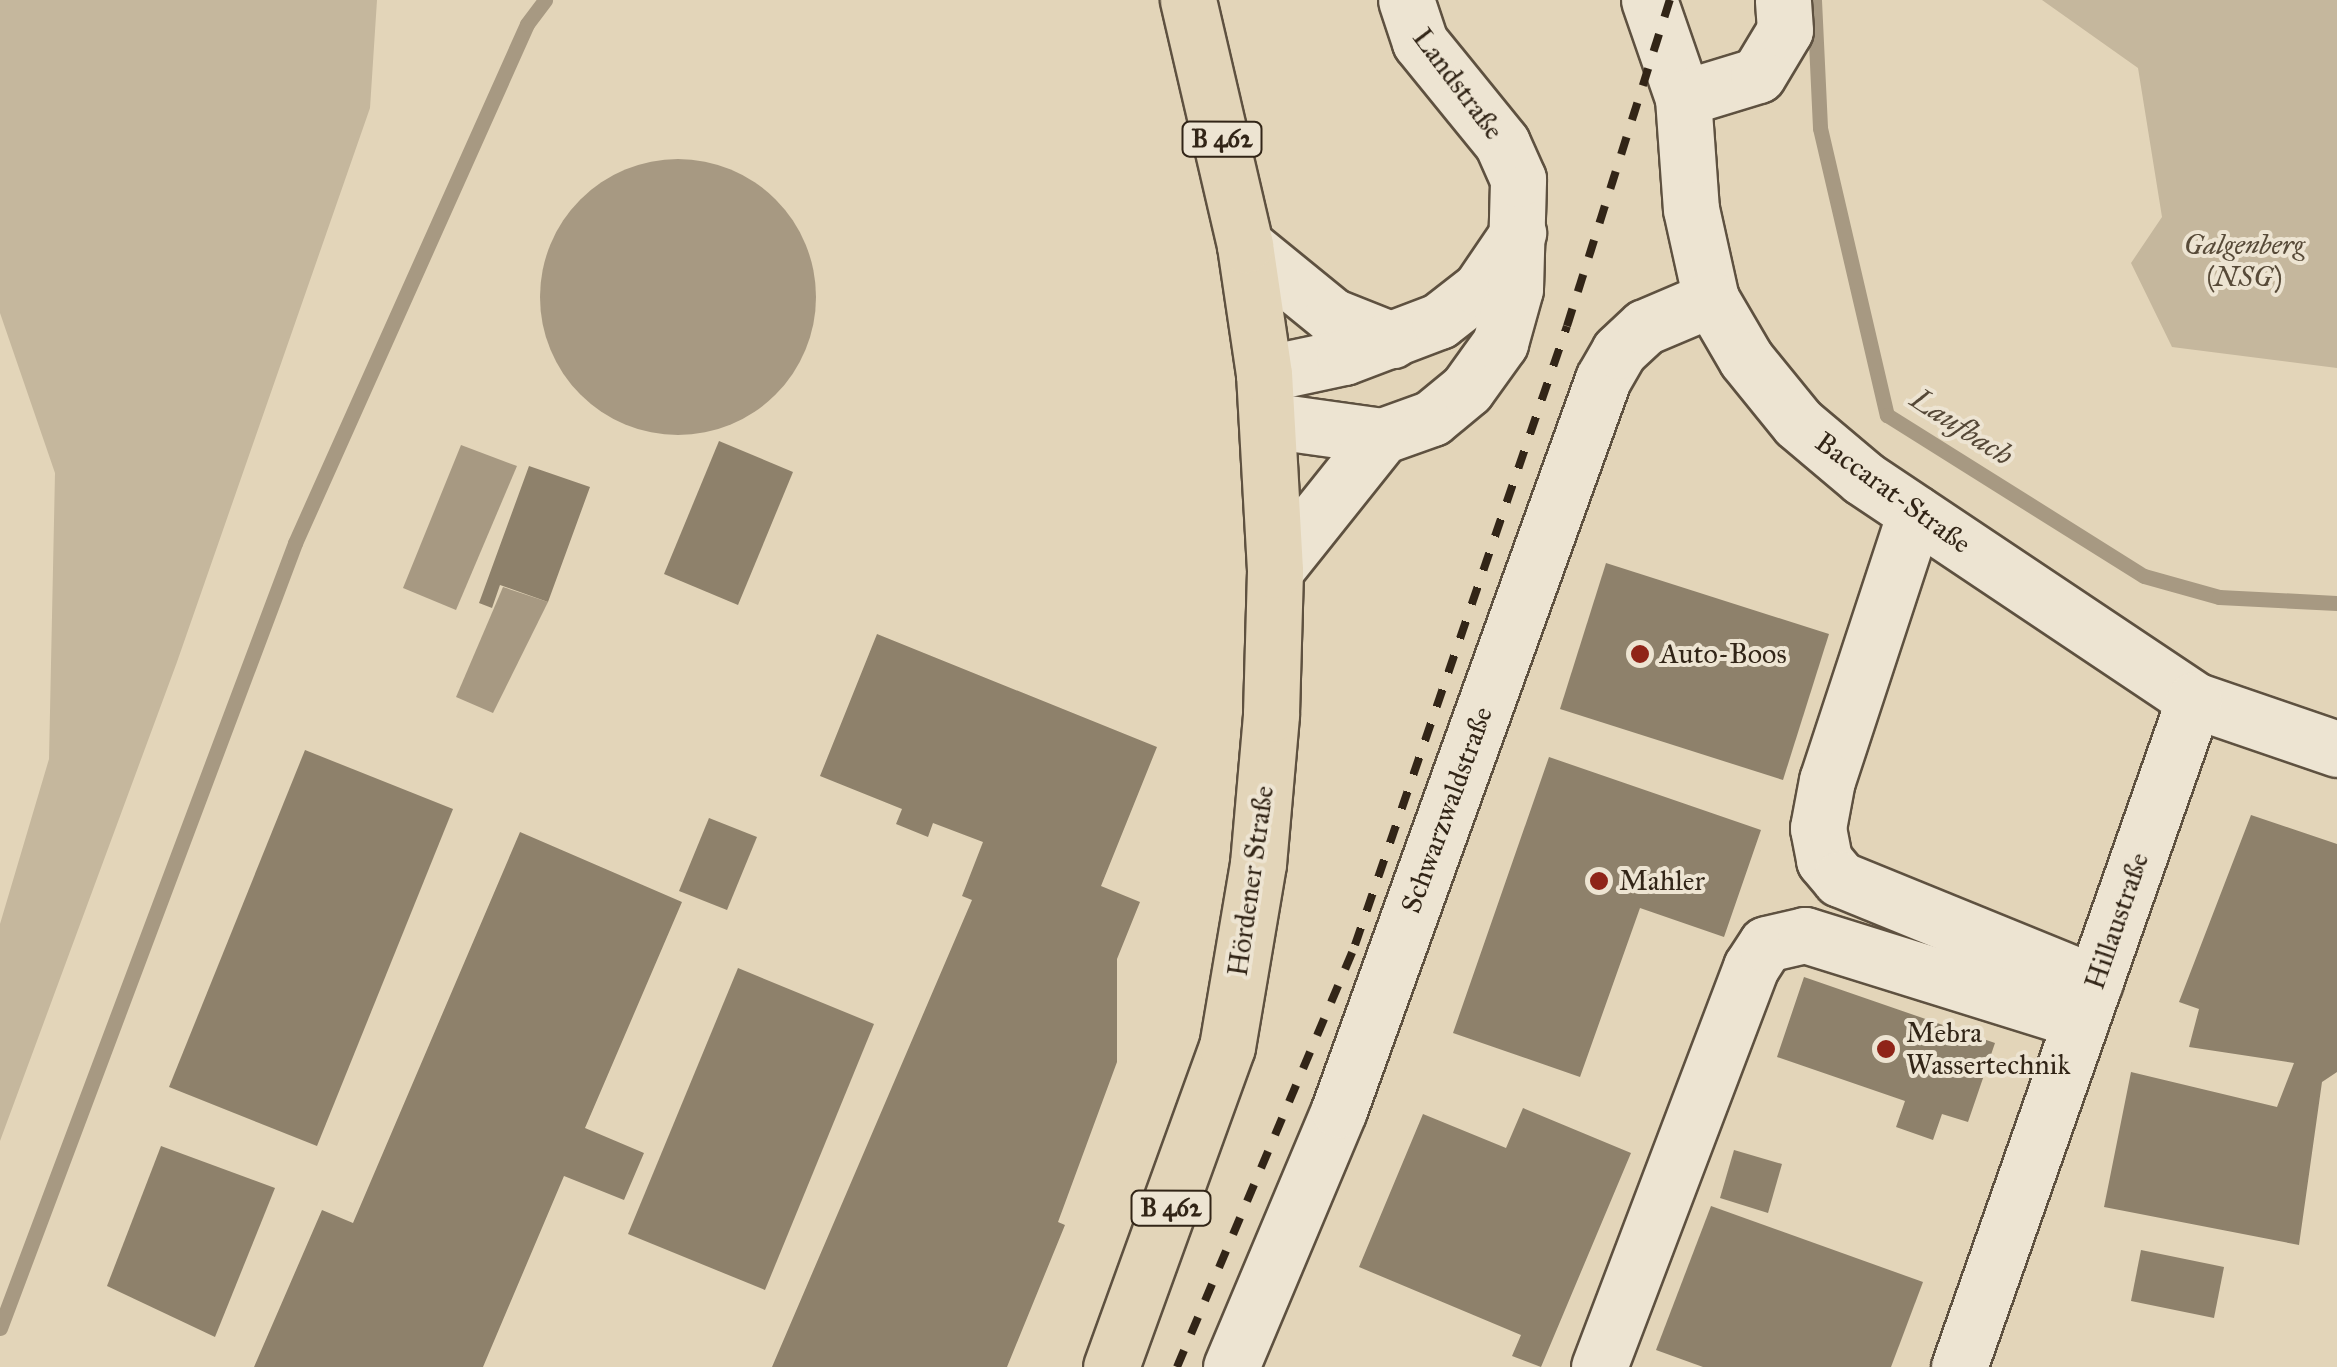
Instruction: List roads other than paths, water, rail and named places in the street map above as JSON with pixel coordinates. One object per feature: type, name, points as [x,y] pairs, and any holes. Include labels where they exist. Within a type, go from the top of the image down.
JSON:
[{"type":"main road","name":"B 462","points":[[1188,0],[1246,245],[1266,397]]},
{"type":"main road","name":"Hördener Straße","points":[[1111,1367],[1227,1047],[1258,864],[1276,570],[1266,397]]},
{"type":"street","name":"Landstraße","points":[[1266,397],[1382,436],[1432,418],[1467,389],[1500,343],[1516,290],[1522,226],[1518,179],[1502,142],[1420,42],[1406,0]]},
{"type":"street","name":"Baccarat-Straße","points":[[1648,0],[1684,98],[1691,208],[1711,299],[1746,359],[1798,423],[1915,513],[2194,700],[2337,750]]},
{"type":"street","points":[[1684,98],[1758,75],[1786,30],[1784,0]]},
{"type":"street","points":[[1266,397],[1438,321],[1480,290],[1522,226]]},
{"type":"street","points":[[1246,245],[1332,316],[1392,340]]},
{"type":"street","name":"Schwarzwaldstraße","points":[[1230,1367],[1339,1110],[1603,378],[1618,351],[1645,326],[1711,299]]},
{"type":"street","points":[[1276,570],[1382,436]]},
{"type":"street","points":[[1915,513],[1827,780],[1818,828],[1824,860],[1840,879],[2088,1002]]},
{"type":"street","name":"Hillaustraße","points":[[1959,1367],[2194,700]]},
{"type":"street","points":[[1599,1367],[1751,967],[1766,944],[1805,935],[2088,1002]]},
{"type":"waterway","points":[[0,1328],[295,543],[527,24],[545,0]]},
{"type":"waterway","name":"Laufbach","points":[[1814,0],[1820,128],[1887,415],[2144,576],[2219,597],[2337,603]]},
{"type":"railway","points":[[1177,1367],[1355,945],[1567,326],[1670,0]]},
{"type":"place","name":"Auto-Boos","points":[[1640,654]]},
{"type":"place","name":"Mahler","points":[[1599,881]]},
{"type":"place","name":"Mebra Wassertechnik","points":[[1886,1049]]},
{"type":"park label","name":"Galgenberg (NSG)","points":[[2244,261]]}]
